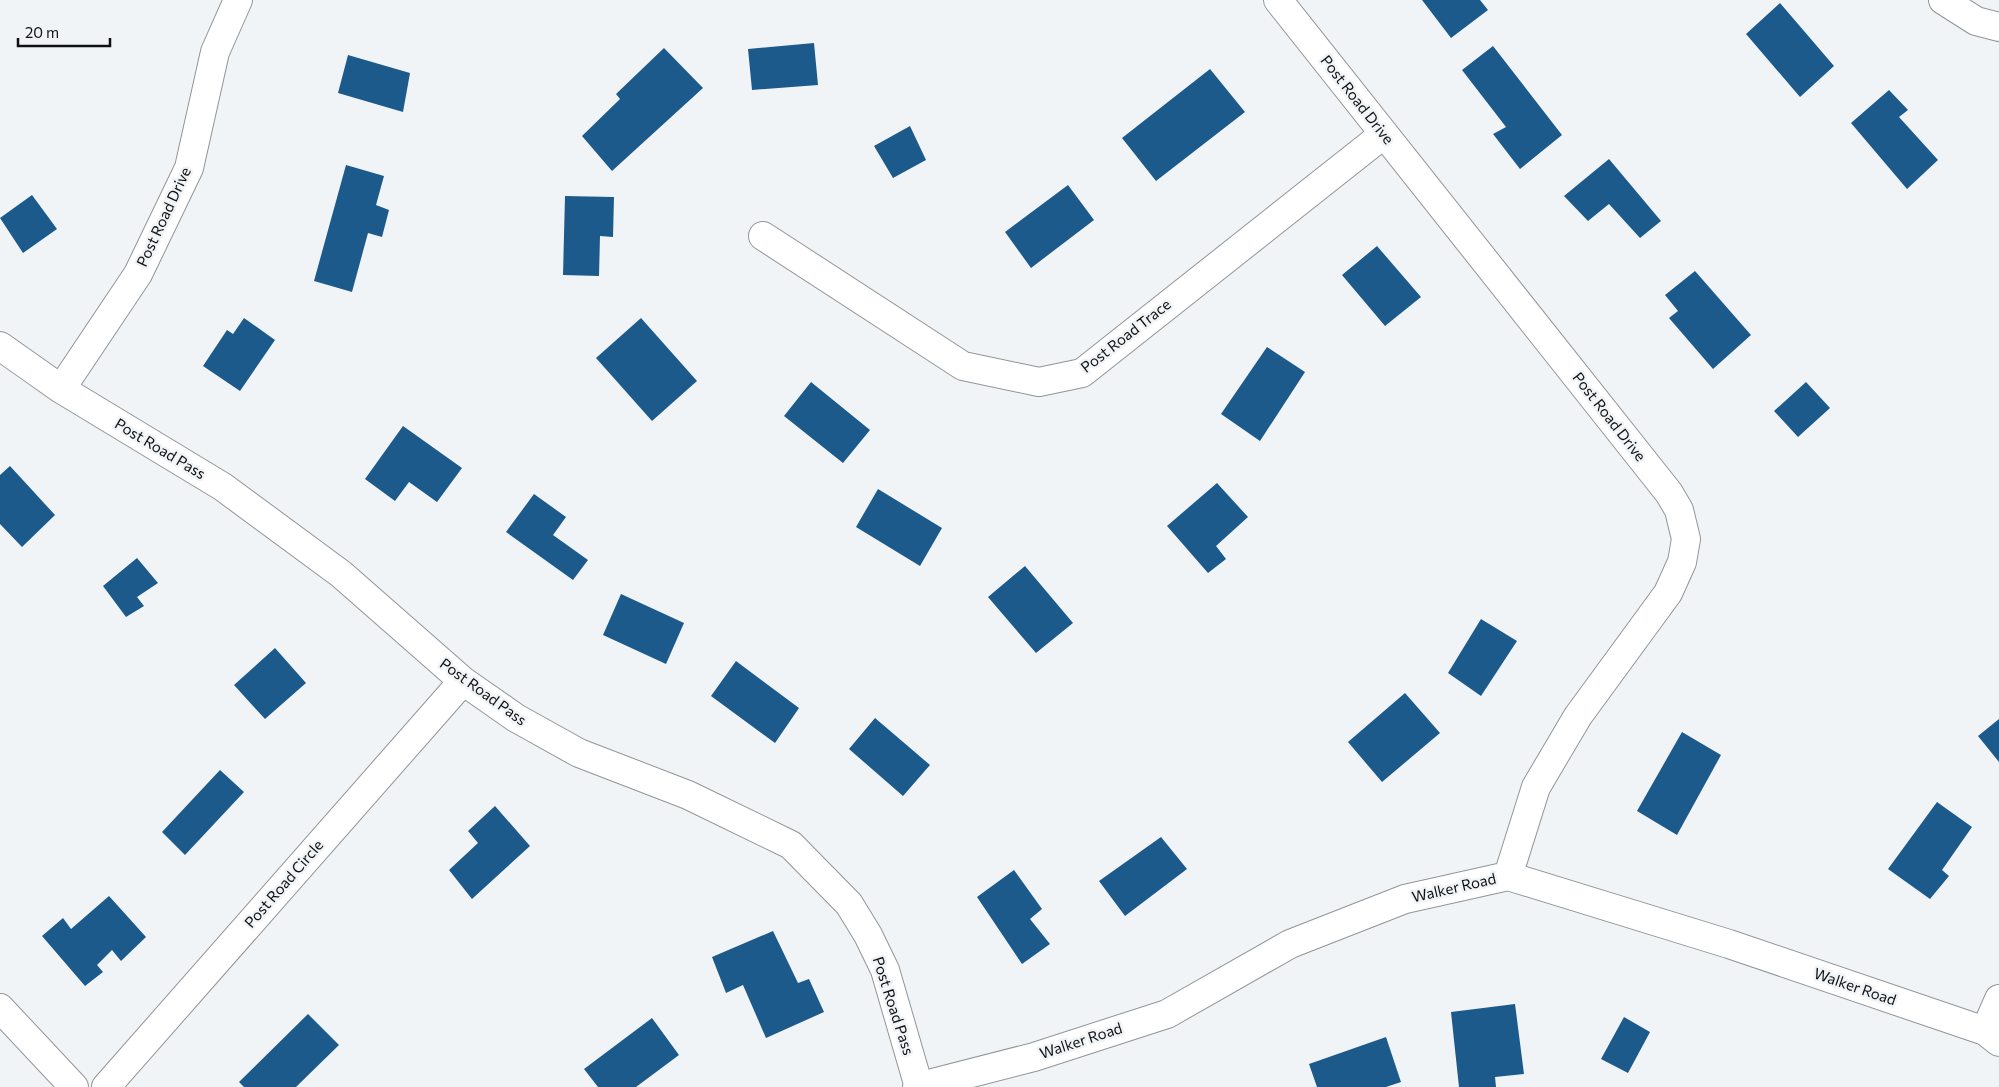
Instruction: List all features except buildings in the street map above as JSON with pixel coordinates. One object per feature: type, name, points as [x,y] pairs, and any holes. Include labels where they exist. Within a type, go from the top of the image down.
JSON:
[{"type":"street","name":"Post Road Drive","points":[[61,389],[138,274],[189,168],[215,52],[238,0]]},
{"type":"street","name":"Post Road Drive","points":[[1278,0],[1669,493],[1679,510],[1686,539],[1682,562],[1668,593],[1578,716],[1536,786],[1508,876]]},
{"type":"street","points":[[1943,0],[1976,21],[1999,27]]},
{"type":"street","name":"Post Road Trace","points":[[763,236],[963,366],[1039,382],[1082,372],[1384,134]]},
{"type":"street","name":"Post Road Pass","points":[[0,346],[61,389],[223,487],[341,574],[463,681],[516,718],[579,753],[688,796],[791,845],[849,904],[868,935],[885,970],[918,1087]]},
{"type":"street","name":"Post Road Circle","points":[[106,1087],[463,681]]},
{"type":"street","name":"Walker Road","points":[[918,1087],[1034,1057],[1167,1014],[1290,944],[1404,899],[1508,876],[1729,944],[1992,1037]]},
{"type":"street","points":[[1992,1037],[1999,999]]},
{"type":"street","points":[[0,1008],[74,1087]]}]
